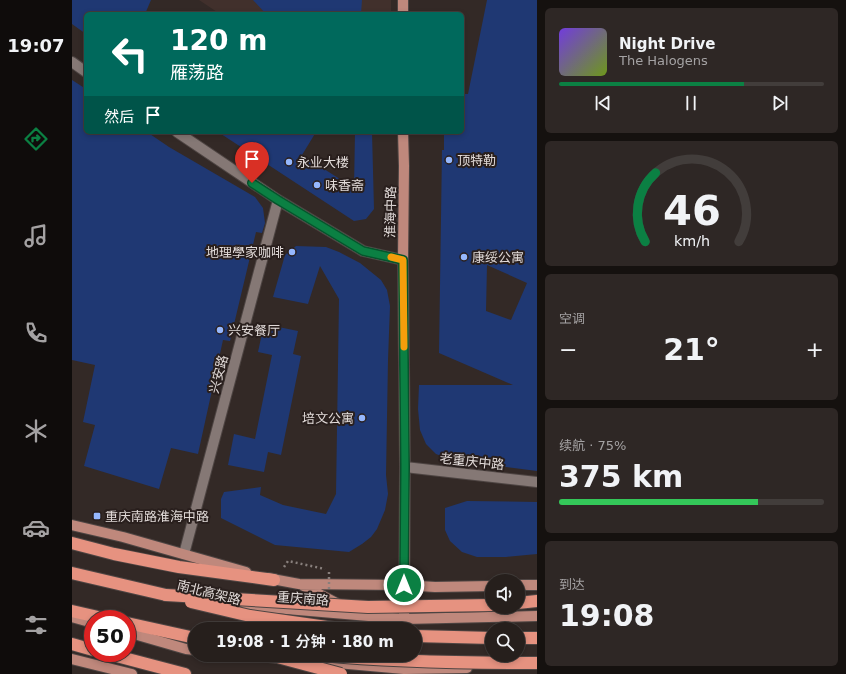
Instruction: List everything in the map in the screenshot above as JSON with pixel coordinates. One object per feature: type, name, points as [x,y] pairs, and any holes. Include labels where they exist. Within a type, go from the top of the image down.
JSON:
[{"type":"highway","points":[[72,543],[114,554],[179,567],[274,580]]},
{"type":"highway","name":"南北高架路","points":[[72,573],[250,616],[292,622]]},
{"type":"highway","points":[[166,595],[368,607],[485,605]]},
{"type":"highway","points":[[525,602],[537,601]]},
{"type":"highway","points":[[72,611],[84,614]]},
{"type":"highway","points":[[136,626],[188,637]]},
{"type":"highway","points":[[422,636],[485,638]]},
{"type":"highway","points":[[525,638],[537,638]]},
{"type":"highway","points":[[72,644],[84,647]]},
{"type":"highway","points":[[136,661],[185,674]]},
{"type":"highway","points":[[296,662],[341,674]]},
{"type":"highway","points":[[422,662],[537,663]]},
{"type":"main road","points":[[403,0],[403,12]]},
{"type":"main road","name":"淮海中路","points":[[403,134],[405,467],[404,622]]},
{"type":"main road","name":"重庆南路","points":[[72,525],[123,537],[274,580],[299,584],[368,586],[404,585],[435,587],[485,586]]},
{"type":"main road","name":"重庆南路","points":[[72,567],[218,604],[359,615],[394,622]]},
{"type":"main road","points":[[299,584],[359,615]]},
{"type":"main road","points":[[525,585],[537,585]]},
{"type":"main road","name":"重庆南路","points":[[422,623],[537,616]]},
{"type":"main road","points":[[72,617],[84,620]]},
{"type":"main road","points":[[136,635],[188,649]]},
{"type":"main road","points":[[72,659],[132,674]]},
{"type":"main road","points":[[313,662],[404,672],[537,663]]},
{"type":"street","points":[[72,62],[84,71]]},
{"type":"street","points":[[179,134],[278,200],[363,251],[403,260]]},
{"type":"street","name":"兴安路","points":[[184,554],[278,200]]},
{"type":"street","name":"老重庆中路","points":[[405,467],[537,482]]},
{"type":"path","points":[[288,561],[329,570]]},
{"type":"shaded area","points":[[199,0],[391,0],[391,12],[217,12]]},
{"type":"building","points":[[72,0],[151,0],[146,12],[84,12],[84,33],[72,24]]},
{"type":"building","points":[[253,0],[362,0],[361,12],[264,12]]},
{"type":"building","points":[[487,0],[537,0],[537,471],[452,460],[436,454],[426,444],[420,430],[418,409],[419,385],[513,385],[439,353],[442,150],[444,150],[444,134],[464,134],[464,94],[468,94]],"holes":[[[487,265],[527,283],[511,320],[486,311]]]},
{"type":"building","points":[[72,80],[84,88],[84,134],[150,134],[169,147],[255,197],[263,208],[265,223],[262,233],[256,232],[230,341],[223,340],[198,454],[171,448],[159,489],[84,466],[95,425],[83,422],[95,365],[72,360]]},
{"type":"building","name":"永业大楼","points":[[221,134],[315,134],[302,155],[354,188],[355,134],[372,134],[374,209],[366,219],[354,221]]},
{"type":"building","name":"培文公寓","points":[[296,246],[326,247],[360,263],[381,280],[387,290],[390,306],[386,475],[388,494],[385,510],[377,529],[371,537],[349,552],[275,545],[221,518],[221,499],[224,492],[261,487],[260,495],[283,505],[326,514],[336,494],[339,299],[320,266],[308,304],[273,297],[285,255]]},
{"type":"building","name":"培文公寓","points":[[264,324],[298,331],[293,354],[301,356],[281,455],[268,452],[264,472],[228,465],[234,434],[255,439],[272,355],[258,352]]},
{"type":"building","points":[[467,501],[537,502],[537,554],[506,557],[477,557],[462,552],[450,541],[445,530],[445,508]]},
{"type":"slow traffic","points":[[391,257],[403,260],[404,347]]},
{"type":"place","name":"顶特勒","points":[[449,160]]},
{"type":"place","name":"永业大楼","points":[[289,162]]},
{"type":"place","name":"味香斋","points":[[317,185]]},
{"type":"place","name":"地理學家咖啡","points":[[292,252]]},
{"type":"place","name":"康绥公寓","points":[[464,257]]},
{"type":"place","name":"兴安餐厅","points":[[220,330]]},
{"type":"place","name":"培文公寓","points":[[362,418]]},
{"type":"place","name":"重庆南路淮海中路","points":[[97,516]]},
{"type":"route","points":[[252,183],[363,251],[403,260],[405,467],[404,585]]}]
